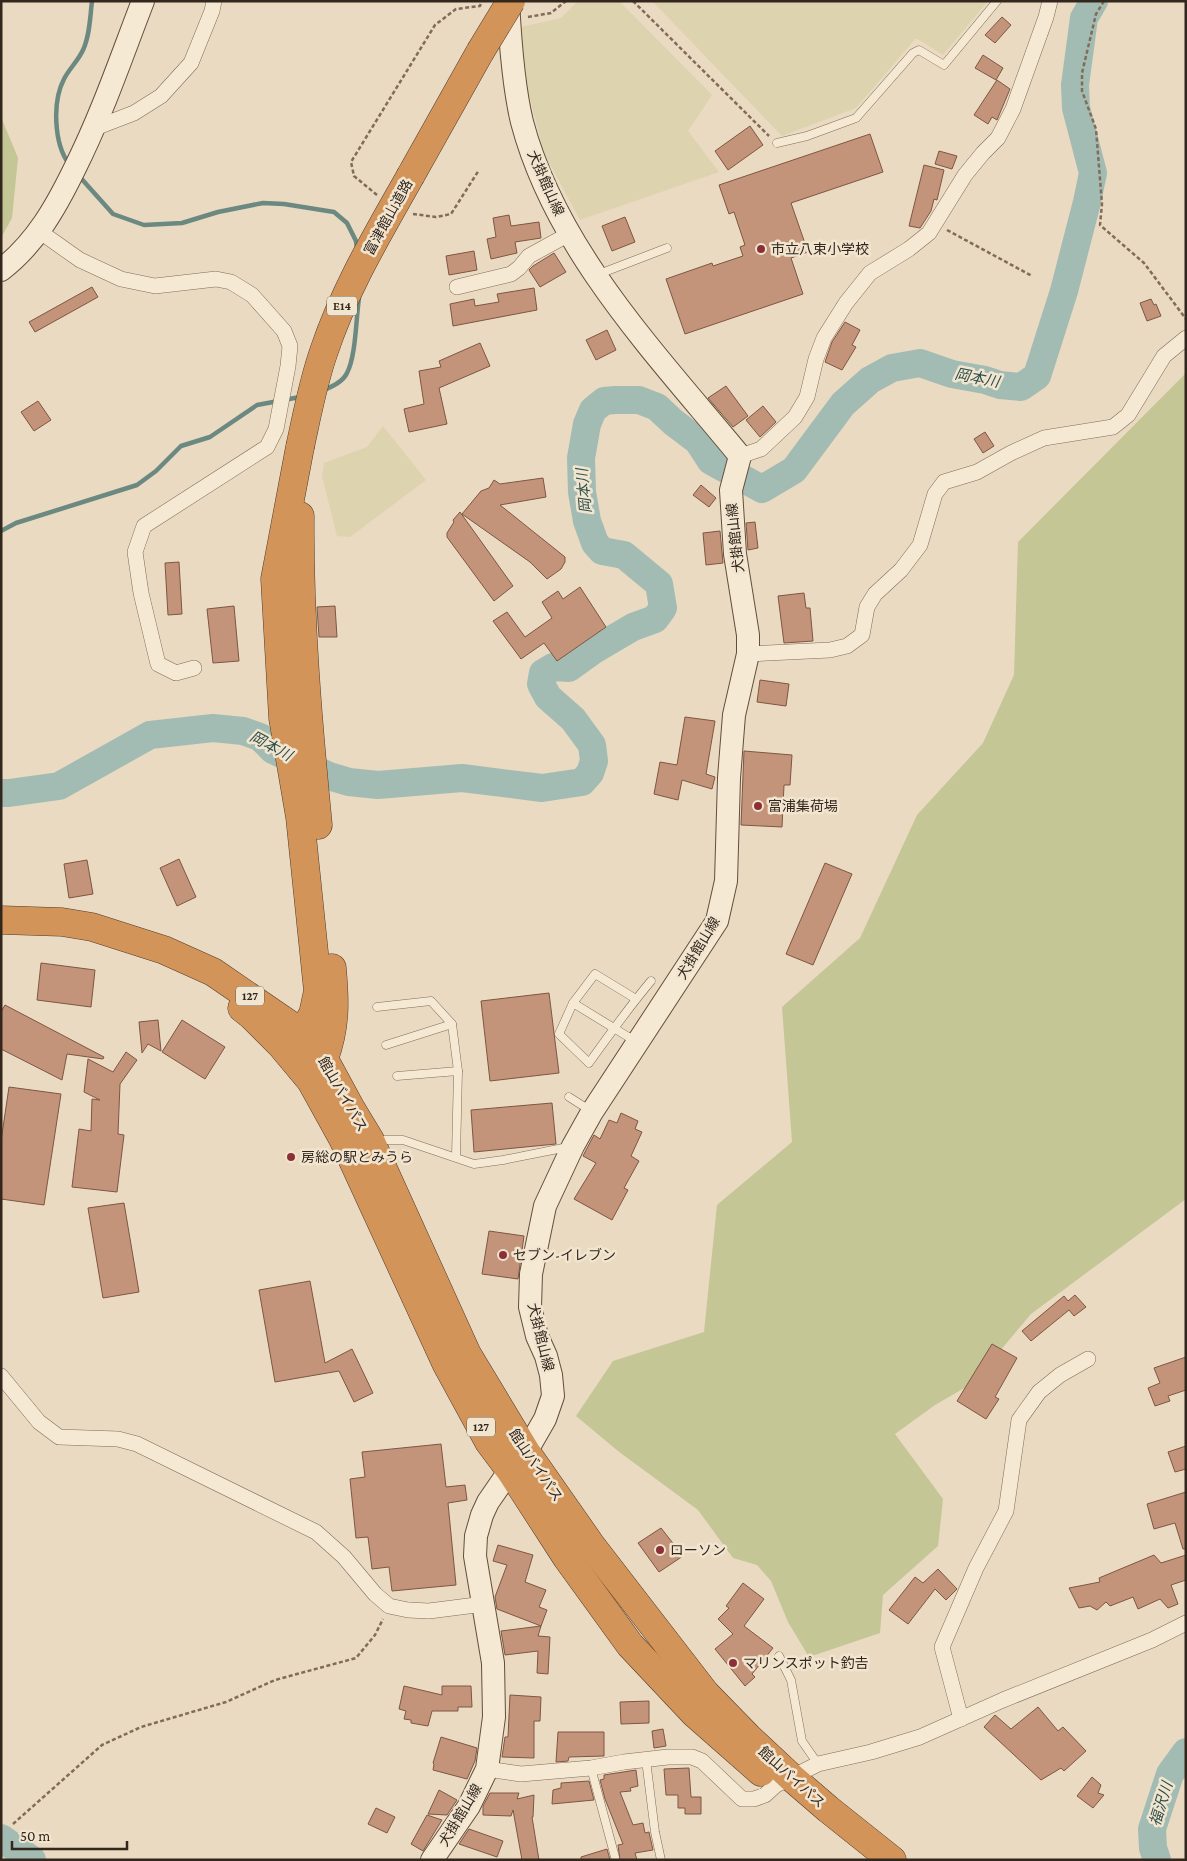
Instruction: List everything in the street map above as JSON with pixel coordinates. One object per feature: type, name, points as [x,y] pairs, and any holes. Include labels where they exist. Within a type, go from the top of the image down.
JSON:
[{"type":"highway","name":"富津館山道路","points":[[309,816],[296,717],[300,574],[300,448],[316,379],[333,326],[364,258],[480,52],[509,8]]},
{"type":"highway","points":[[309,816],[334,997],[333,1030],[324,1059],[296,1061],[302,1033],[313,1014],[318,991],[309,816]]},
{"type":"highway","name":"館山バイパス","points":[[1,920],[43,920],[92,927],[164,950],[213,972],[302,1033],[324,1059],[370,1140],[467,1354],[566,1558],[630,1645],[694,1713],[784,1782],[835,1815],[892,1860]]},
{"type":"highway","name":"館山バイパス","points":[[164,950],[252,1016],[296,1061],[311,1081],[343,1139],[446,1363],[489,1442],[518,1461]]},
{"type":"highway","name":"館山バイパス","points":[[784,1782],[864,1860]]},
{"type":"main road","points":[[1,270],[12,262],[39,231],[56,207],[95,128],[143,1]]},
{"type":"main road","name":"犬掛館山線","points":[[432,1860],[469,1806],[487,1769],[494,1717],[493,1672],[484,1604],[475,1556],[476,1536],[488,1502],[518,1461],[545,1419],[553,1396],[551,1375],[530,1307],[531,1274],[545,1206],[573,1146],[592,1112],[717,921],[726,881],[729,778],[734,716],[748,654],[748,635],[735,554],[731,490],[739,459],[634,327],[595,275],[569,234],[544,182],[522,123],[518,102],[509,8]]},
{"type":"street","points":[[95,128],[134,113],[161,96],[191,63],[212,11],[214,1]]},
{"type":"street","points":[[739,459],[761,449],[795,417],[807,397],[816,359],[824,338],[846,303],[870,273],[909,249],[929,233],[965,175],[998,138],[1013,109],[1050,1]]},
{"type":"street","points":[[39,231],[80,260],[121,279],[154,286],[216,279],[231,282],[252,295],[284,331],[290,346],[276,429],[267,447],[144,526],[135,552],[141,593],[158,664],[176,673],[194,668]]},
{"type":"street","points":[[457,286],[511,274],[519,268],[528,256],[569,234]]},
{"type":"street","points":[[748,654],[830,650],[847,646],[862,635],[867,607],[875,594],[901,570],[920,545],[935,494],[944,482],[977,472],[1011,453],[1044,438],[1113,428],[1128,414],[1164,356],[1186,338]]},
{"type":"street","points":[[961,1719],[942,1647],[976,1568],[1006,1511],[1019,1420],[1039,1392],[1060,1375],[1088,1359]]},
{"type":"street","points":[[1,1376],[39,1422],[60,1436],[118,1440],[137,1444],[316,1532],[344,1557],[374,1594],[389,1606],[408,1610],[429,1611],[484,1604]]},
{"type":"street","points":[[487,1769],[521,1774],[591,1768],[668,1757],[692,1757],[702,1761],[742,1799],[754,1799],[765,1796],[784,1782],[818,1764],[870,1752],[920,1737],[1152,1640],[1186,1623]]},
{"type":"lane","points":[[777,143],[807,136],[856,118],[913,53],[919,50],[944,65],[997,1]]},
{"type":"lane","points":[[595,275],[668,248]]},
{"type":"lane","points":[[636,999],[595,974],[574,1003],[559,1034],[589,1063],[651,981]]},
{"type":"lane","points":[[377,1007],[431,1001],[452,1024],[458,1071],[456,1156]]},
{"type":"lane","points":[[574,1003],[638,1043]]},
{"type":"lane","points":[[386,1045],[452,1024]]},
{"type":"lane","points":[[397,1076],[458,1071]]},
{"type":"lane","points":[[569,1097],[592,1112]]},
{"type":"lane","points":[[370,1140],[403,1140],[456,1156],[474,1164],[573,1146]]},
{"type":"lane","points":[[779,1656],[792,1680],[802,1742],[818,1764]]},
{"type":"lane","points":[[646,1760],[655,1832],[661,1860]]},
{"type":"lane","points":[[591,1768],[615,1857]]},
{"type":"path","points":[[509,8],[551,13],[566,1]]},
{"type":"path","points":[[633,1],[777,143]]},
{"type":"path","points":[[1104,1],[1096,14],[1082,73],[1082,91],[1096,129],[1102,204],[1100,225],[1144,263],[1186,319]]},
{"type":"path","points":[[935,224],[1032,276]]},
{"type":"path","points":[[14,1824],[102,1745],[141,1727],[226,1702],[275,1680],[356,1658],[375,1635],[389,1606]]},
{"type":"shaded area","points":[[578,1],[619,1],[712,95],[688,131],[719,172],[580,220],[544,153],[528,91],[521,41],[521,27],[561,18]]},
{"type":"shaded area","points":[[652,1],[988,1],[943,55],[916,38],[856,108],[782,136]]},
{"type":"shaded area","points":[[383,426],[426,480],[350,537],[337,536],[322,476],[324,463],[367,447]]},
{"type":"green space","points":[[1,117],[18,158],[12,218],[1,238]]},
{"type":"green space","points":[[1186,373],[1186,1199],[1031,1314],[973,1383],[935,1405],[895,1434],[943,1499],[938,1546],[883,1595],[880,1633],[809,1657],[788,1622],[771,1581],[757,1565],[733,1558],[698,1510],[618,1451],[576,1416],[613,1361],[704,1332],[717,1205],[792,1142],[782,1007],[860,938],[917,815],[983,743],[1014,675],[1018,542]]},
{"type":"building","points":[[1002,17],[1011,25],[995,43],[985,35]]},
{"type":"building","points":[[983,55],[1003,68],[996,80],[975,68]]},
{"type":"building","points":[[997,80],[1010,89],[997,120],[992,117],[988,124],[974,115]]},
{"type":"building","points":[[750,126],[763,145],[728,170],[715,151]]},
{"type":"building","points":[[870,134],[883,172],[791,203],[808,252],[791,258],[803,294],[685,334],[666,279],[712,263],[713,266],[743,256],[740,247],[745,245],[734,212],[729,214],[719,185]]},
{"type":"building","points":[[939,151],[957,156],[952,169],[935,164]]},
{"type":"building","points":[[924,165],[944,170],[937,200],[934,199],[931,211],[920,228],[909,226]]},
{"type":"building","points":[[509,215],[511,226],[539,222],[541,238],[515,242],[517,253],[491,259],[487,239],[496,237],[493,218]]},
{"type":"building","points":[[625,217],[635,242],[612,251],[602,226]]},
{"type":"building","points":[[474,251],[477,270],[449,275],[446,256]]},
{"type":"building","points":[[554,253],[566,272],[540,287],[529,270]]},
{"type":"building","points":[[92,287],[98,297],[35,332],[29,322]]},
{"type":"building","points":[[534,288],[537,310],[453,326],[450,304],[474,299],[475,306],[499,302],[497,294]]},
{"type":"building","points":[[1151,299],[1154,305],[1156,304],[1161,316],[1147,321],[1140,303]]},
{"type":"building","points":[[845,322],[860,330],[852,345],[856,347],[842,370],[825,362],[832,342]]},
{"type":"building","points":[[607,330],[616,350],[596,360],[586,340]]},
{"type":"building","points":[[480,343],[490,366],[439,388],[447,424],[409,432],[404,409],[424,404],[419,371],[441,367],[439,361]]},
{"type":"building","points":[[726,386],[748,416],[733,427],[708,398]]},
{"type":"building","points":[[38,401],[51,420],[34,431],[21,412]]},
{"type":"building","points":[[763,406],[776,422],[760,437],[746,420]]},
{"type":"building","points":[[985,432],[994,446],[983,453],[974,439]]},
{"type":"building","points":[[543,478],[546,497],[500,505],[565,557],[565,562],[561,569],[547,579],[530,562],[462,514],[481,491],[489,488],[494,480],[500,484]]},
{"type":"building","points":[[701,485],[716,498],[709,507],[693,495]]},
{"type":"building","points":[[460,512],[513,586],[494,601],[447,537],[447,533],[454,522],[453,520]]},
{"type":"building","points":[[755,522],[758,548],[748,550],[746,523]]},
{"type":"building","points":[[720,531],[723,563],[706,565],[703,533]]},
{"type":"building","points":[[179,562],[182,614],[168,615],[165,563]]},
{"type":"building","points":[[580,587],[606,627],[557,661],[544,643],[521,659],[493,621],[507,612],[525,637],[552,618],[542,602],[558,591],[563,599]]},
{"type":"building","points":[[804,593],[806,608],[810,608],[813,641],[784,643],[778,596]]},
{"type":"building","points":[[234,606],[239,661],[213,663],[207,609]]},
{"type":"building","points":[[335,606],[337,637],[319,637],[317,607]]},
{"type":"building","points":[[760,680],[789,684],[786,706],[757,702]]},
{"type":"building","points":[[685,717],[715,721],[706,774],[715,777],[712,789],[682,780],[678,800],[654,794],[660,762],[677,765]]},
{"type":"building","points":[[744,751],[792,755],[790,785],[784,785],[782,827],[741,825]]},
{"type":"building","points":[[179,859],[196,897],[177,906],[160,868]]},
{"type":"building","points":[[87,860],[93,894],[69,898],[64,864]]},
{"type":"building","points":[[825,863],[852,874],[813,965],[786,954]]},
{"type":"building","points":[[41,963],[95,970],[91,1007],[37,1000]]},
{"type":"building","points":[[549,993],[559,1073],[490,1081],[481,1001]]},
{"type":"building","points":[[5,1005],[104,1057],[103,1059],[67,1054],[62,1080],[1,1049],[1,1012]]},
{"type":"building","points":[[158,1020],[161,1051],[148,1044],[142,1053],[139,1022]]},
{"type":"building","points":[[182,1020],[225,1047],[205,1079],[162,1052]]},
{"type":"building","points":[[126,1052],[137,1060],[120,1084],[118,1134],[124,1135],[117,1192],[72,1187],[79,1129],[91,1131],[92,1099],[100,1100],[84,1092],[88,1059],[113,1072]]},
{"type":"building","points":[[9,1087],[61,1094],[44,1205],[1,1199],[1,1141]]},
{"type":"building","points":[[552,1103],[556,1144],[474,1152],[471,1110]]},
{"type":"building","points":[[621,1113],[638,1121],[635,1129],[642,1132],[631,1156],[639,1161],[624,1188],[628,1190],[612,1220],[574,1199],[596,1163],[583,1156],[594,1135],[600,1139],[609,1120],[617,1123]]},
{"type":"building","points":[[124,1203],[139,1292],[103,1298],[88,1208]]},
{"type":"building","name":"セブン-イレブン","points":[[489,1231],[524,1236],[518,1279],[482,1274]]},
{"type":"building","points":[[310,1281],[325,1363],[352,1349],[373,1393],[354,1402],[339,1371],[275,1382],[259,1290]]},
{"type":"building","points":[[1075,1295],[1086,1307],[1074,1316],[1069,1310],[1031,1341],[1022,1331],[1064,1296],[1068,1301]]},
{"type":"building","points":[[992,1344],[1017,1358],[995,1397],[999,1399],[986,1419],[957,1401]]},
{"type":"building","points":[[1186,1357],[1186,1390],[1168,1396],[1170,1401],[1155,1406],[1148,1388],[1160,1383],[1154,1368]]},
{"type":"building","points":[[441,1444],[446,1487],[465,1485],[467,1500],[448,1503],[456,1585],[392,1591],[389,1567],[372,1569],[368,1537],[356,1538],[350,1479],[365,1477],[362,1452]]},
{"type":"building","points":[[1186,1446],[1186,1469],[1175,1472],[1168,1452]]},
{"type":"building","points":[[1186,1492],[1186,1549],[1183,1549],[1175,1523],[1154,1529],[1147,1504]]},
{"type":"building","name":"ローソン","points":[[661,1528],[683,1556],[659,1572],[638,1543]]},
{"type":"building","points":[[498,1545],[533,1555],[525,1582],[546,1590],[539,1607],[547,1610],[541,1626],[497,1609],[495,1597],[507,1565],[493,1561]]},
{"type":"building","points":[[1154,1555],[1161,1563],[1186,1555],[1186,1580],[1171,1585],[1178,1604],[1168,1608],[1160,1599],[1138,1609],[1133,1597],[1110,1606],[1106,1602],[1097,1610],[1090,1606],[1079,1608],[1069,1588],[1100,1582],[1099,1578]]},
{"type":"building","points":[[938,1569],[957,1589],[946,1600],[935,1589],[908,1624],[889,1610],[915,1577],[923,1583]]},
{"type":"building","points":[[743,1583],[764,1599],[744,1626],[773,1648],[752,1674],[755,1677],[745,1686],[715,1649],[733,1634],[718,1619],[729,1608],[726,1606]]},
{"type":"building","points":[[541,1626],[538,1636],[550,1637],[548,1674],[537,1673],[538,1651],[505,1655],[501,1631]]},
{"type":"building","points":[[404,1686],[442,1695],[442,1686],[471,1686],[472,1707],[458,1707],[458,1711],[432,1711],[428,1726],[411,1723],[411,1720],[404,1719],[406,1711],[399,1709]]},
{"type":"building","points":[[510,1695],[541,1697],[540,1721],[534,1721],[534,1758],[502,1757],[505,1737],[508,1737]]},
{"type":"building","points":[[649,1701],[649,1723],[621,1724],[620,1702]]},
{"type":"building","points":[[1038,1707],[1058,1731],[1063,1727],[1086,1751],[1064,1771],[1061,1768],[1041,1780],[984,1727],[995,1715],[1011,1729]]},
{"type":"building","points":[[663,1729],[666,1746],[654,1748],[652,1731]]},
{"type":"building","points":[[558,1732],[604,1732],[604,1756],[569,1757],[568,1761],[556,1762]]},
{"type":"building","points":[[441,1737],[477,1748],[475,1761],[467,1779],[433,1770],[433,1763]]},
{"type":"building","points":[[689,1768],[691,1797],[701,1797],[701,1814],[685,1814],[685,1808],[678,1808],[678,1795],[666,1795],[664,1769]]},
{"type":"building","points":[[636,1770],[638,1786],[630,1788],[631,1791],[620,1792],[633,1825],[643,1823],[645,1833],[649,1832],[653,1850],[635,1853],[637,1860],[620,1860],[618,1845],[623,1844],[605,1799],[600,1780],[604,1779],[604,1775]]},
{"type":"building","points":[[1092,1777],[1101,1785],[1098,1793],[1104,1795],[1093,1808],[1077,1796]]},
{"type":"building","points":[[589,1781],[594,1800],[552,1804],[553,1790],[561,1788],[561,1783]]},
{"type":"building","points":[[439,1790],[457,1800],[447,1815],[428,1814]]},
{"type":"building","points":[[490,1793],[519,1793],[517,1799],[534,1795],[532,1817],[539,1860],[522,1860],[513,1810],[511,1816],[483,1815],[483,1806]]},
{"type":"building","points":[[376,1808],[395,1817],[387,1833],[368,1824]]},
{"type":"building","points":[[427,1815],[442,1820],[423,1851],[411,1844]]},
{"type":"building","points":[[469,1829],[503,1841],[497,1857],[459,1844]]},
{"type":"building","points":[[607,1849],[610,1860],[581,1860],[581,1857]]},
{"type":"waterway","points":[[69,164],[60,146],[56,111],[60,88],[68,72],[81,54],[87,38],[92,1]]},
{"type":"waterway","name":"岡本川","points":[[1,793],[59,786],[150,735],[213,728],[243,731],[260,737],[273,750],[329,776],[349,782],[378,785],[462,778],[542,788],[582,782],[590,773],[594,761],[592,745],[573,719],[548,697],[541,684],[543,673],[553,667],[569,668],[594,650],[633,627],[655,619],[663,608],[659,584],[624,555],[602,551],[595,543],[587,521],[582,492],[581,458],[587,424],[593,410],[604,401],[615,400],[639,400],[657,407],[698,441],[711,461],[762,489],[794,470],[843,404],[870,380],[892,368],[920,363],[952,374],[985,380],[1000,385],[1021,387],[1037,376],[1064,291],[1093,173],[1076,108],[1075,85],[1084,18],[1094,1]]},
{"type":"waterway","points":[[79,176],[113,214],[144,225],[182,223],[218,212],[263,203],[284,204],[334,212],[347,223],[356,241],[357,249]]},
{"type":"waterway","points":[[322,391],[343,379],[350,366],[359,298]]},
{"type":"waterway","points":[[1,531],[16,523],[137,485],[156,471],[181,446],[210,437],[257,405],[300,397]]},
{"type":"waterway","name":"福沢川","points":[[1157,1860],[1153,1848],[1152,1829],[1170,1774],[1186,1752]]},
{"type":"waterway","name":"福沢川","points":[[1,1838],[32,1860]]},
{"type":"place","name":"市立八束小学校","points":[[761,249]]},
{"type":"place","name":"富浦集荷場","points":[[758,806]]},
{"type":"place","name":"房総の駅とみうら","points":[[291,1157]]},
{"type":"place","name":"セブン-イレブン","points":[[503,1255]]},
{"type":"place","name":"ローソン","points":[[660,1550]]},
{"type":"place","name":"マリンスポット釣𠮷","points":[[733,1663]]}]
